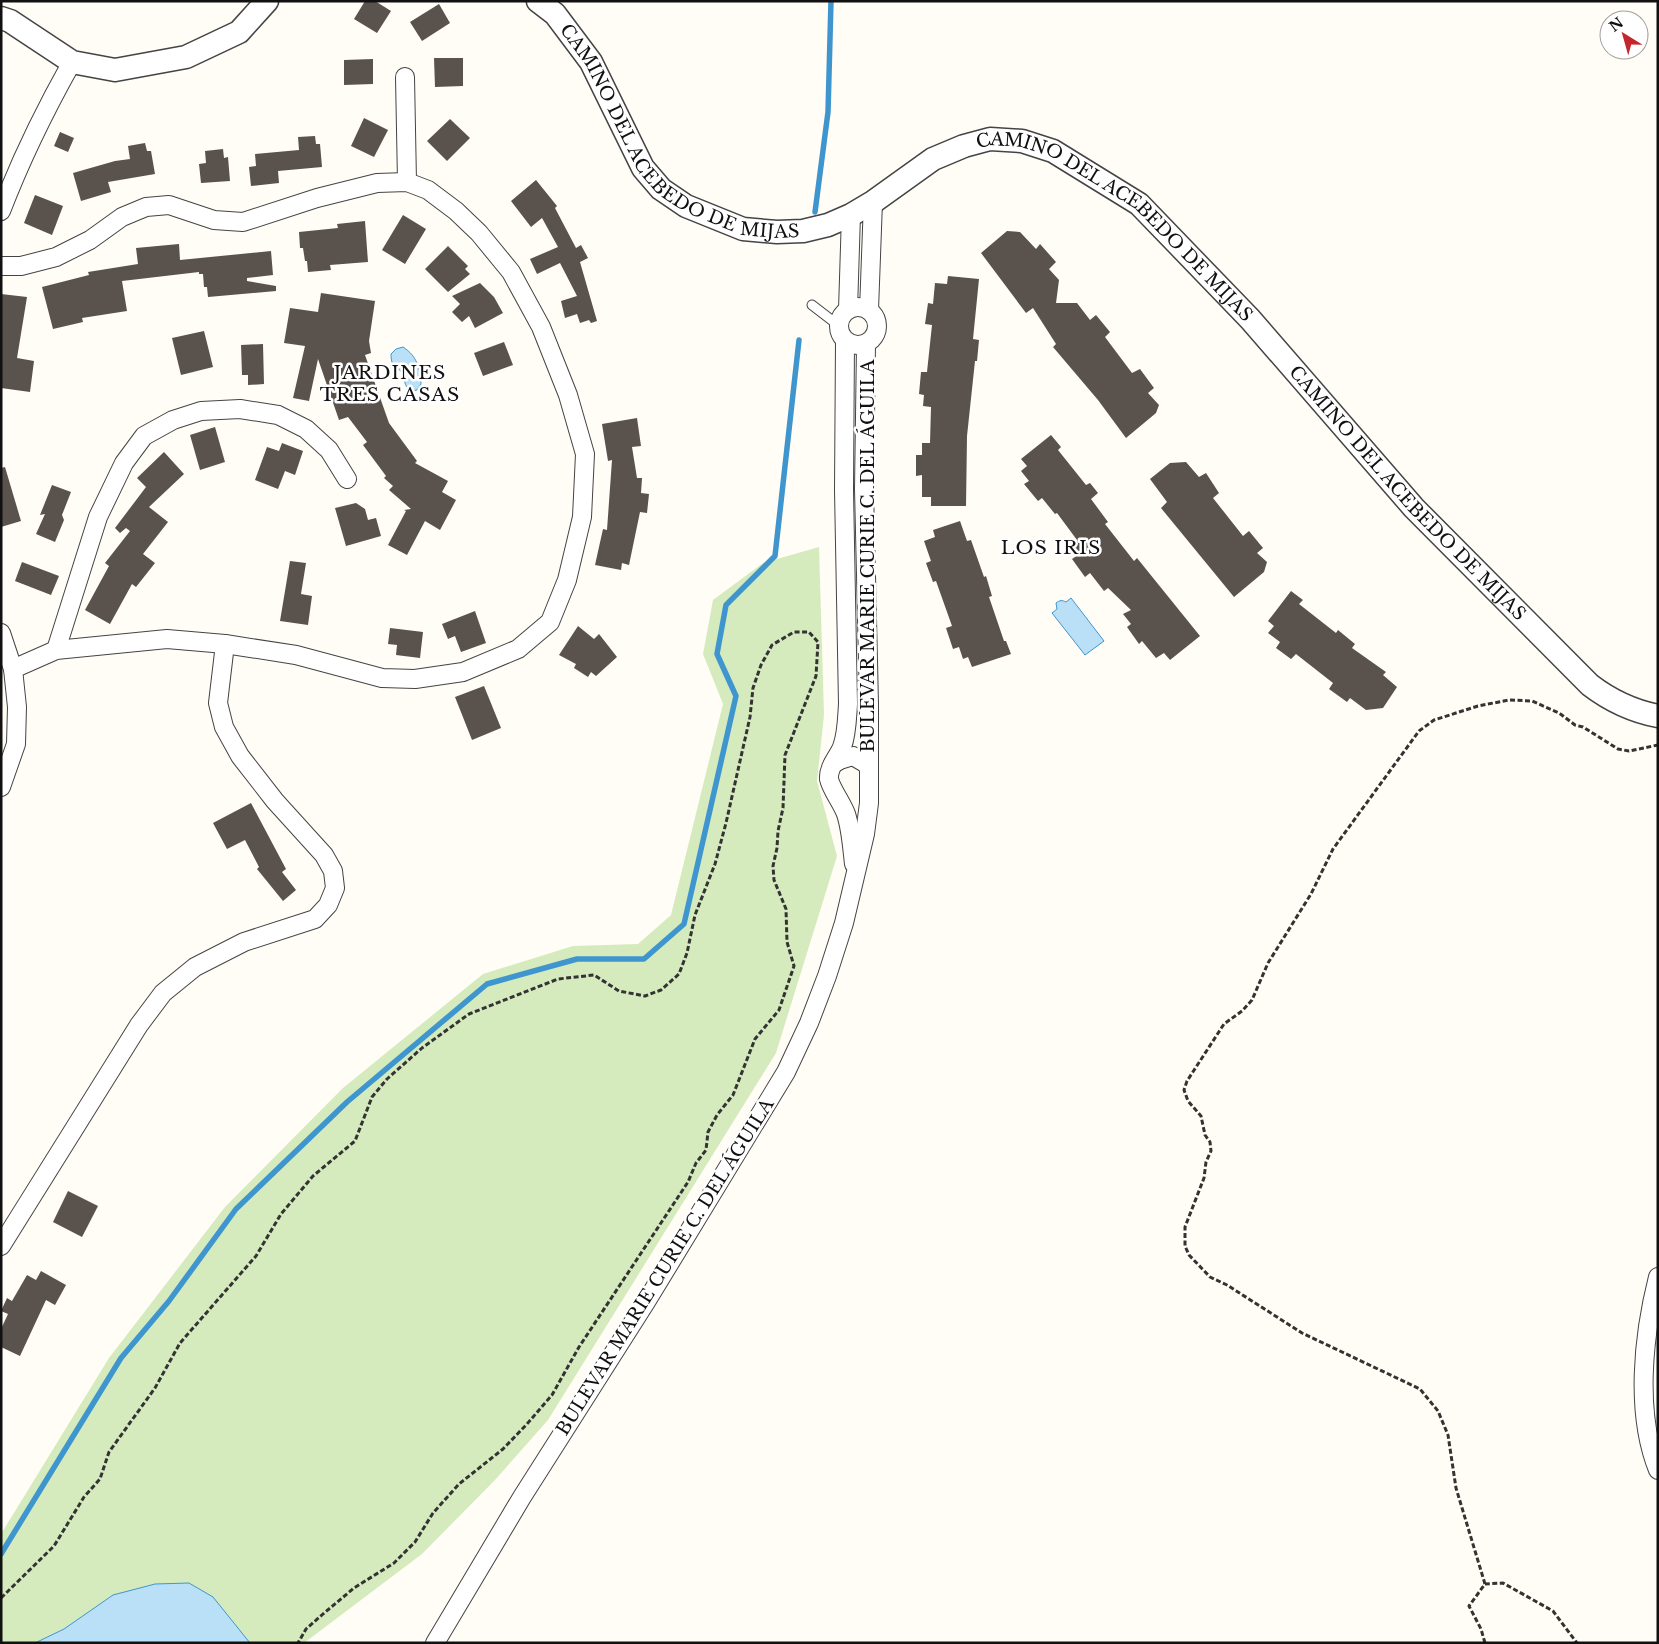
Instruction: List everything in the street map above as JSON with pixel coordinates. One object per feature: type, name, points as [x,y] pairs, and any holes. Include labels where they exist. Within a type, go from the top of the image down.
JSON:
[{"type":"street","points":[[1,18],[72,62],[115,70],[186,57],[239,32],[267,1]]},
{"type":"street","name":"CAMINO DEL ACEBEDO DE MIJAS","points":[[538,1],[554,14],[591,62],[643,168],[661,189],[686,206],[743,229],[777,232],[803,231],[828,226],[873,202],[933,159],[990,138],[1022,141],[1053,151],[1139,204],[1250,318],[1414,508],[1590,685],[1606,697],[1624,706],[1658,716]]},
{"type":"street","points":[[1,211],[16,173],[45,111],[72,62]]},
{"type":"street","points":[[405,77],[407,182]]},
{"type":"street","points":[[1,266],[21,266],[56,257],[90,240],[122,217],[146,207],[169,205],[214,220],[243,222],[317,198],[377,183],[407,182],[428,190],[456,211],[479,233],[511,272],[541,327],[568,395],[585,454],[582,517],[567,580],[550,622],[518,649],[463,672],[415,680],[382,678],[296,655],[225,644],[167,639],[56,650],[13,669]]},
{"type":"street","points":[[869,310],[873,202]]},
{"type":"street","points":[[848,310],[851,215]]},
{"type":"street","points":[[859,307],[869,310],[874,316],[877,328],[875,335],[866,344],[853,345],[845,341],[839,332],[838,325],[843,314],[848,310],[859,307]]},
{"type":"street","name":"BULEVAR MARIE CURIE C. DEL ÁGUILA","points":[[845,341],[844,490],[848,704],[842,747],[829,777],[847,816],[855,874]]},
{"type":"street","name":"BULEVAR MARIE CURIE C. DEL ÁGUILA","points":[[435,1643],[522,1497],[646,1302],[786,1072],[809,1023],[827,976],[844,923],[865,834],[869,803],[864,489],[866,344]]},
{"type":"street","points":[[56,650],[98,517],[124,463],[144,436],[173,420],[201,411],[240,409],[278,414],[306,429],[329,450],[347,479]]},
{"type":"street","points":[[1,633],[13,669],[17,707],[16,744],[1,786]]},
{"type":"street","points":[[1,1246],[134,1033],[163,993],[195,967],[244,942],[315,919],[328,906],[335,888],[333,870],[324,855],[275,801],[240,756],[224,727],[218,703],[225,644]]},
{"type":"street","name":"BULEVAR MARIE CURIE C. DEL ÁGUILA","points":[[833,764],[854,756],[865,763],[869,773],[861,791],[853,794],[842,793],[833,787]]},
{"type":"street","points":[[1658,1277],[1653,1298],[1643,1369],[1646,1425],[1658,1470]]},
{"type":"lane","points":[[812,305],[838,325]]},
{"type":"path","points":[[1,1598],[54,1546],[84,1497],[100,1479],[109,1452],[155,1388],[180,1343],[256,1256],[281,1214],[313,1176],[355,1141],[372,1096],[387,1079],[422,1048],[468,1014],[558,979],[594,976],[619,991],[645,996],[661,990],[679,974],[687,953],[695,915],[715,864],[726,823],[750,717],[754,688],[761,665],[772,645],[794,632],[809,632],[818,642],[816,676],[785,755],[783,808],[773,866],[774,880],[786,909],[787,942],[794,966],[779,1010],[755,1039],[733,1095],[717,1115],[708,1132],[706,1150],[696,1163],[688,1182],[579,1347],[552,1394],[503,1448],[459,1484],[433,1513],[415,1542],[394,1563],[354,1588],[306,1629],[298,1643]]},
{"type":"path","points":[[1485,1584],[1456,1488],[1448,1435],[1438,1411],[1420,1388],[1302,1333],[1227,1285],[1210,1277],[1189,1255],[1185,1246],[1185,1227],[1204,1178],[1206,1162],[1211,1151],[1210,1142],[1205,1135],[1201,1116],[1188,1101],[1184,1090],[1187,1081],[1224,1024],[1252,1000],[1268,963],[1311,894],[1333,848],[1419,731],[1434,720],[1478,706],[1509,700],[1532,701],[1559,713],[1575,725],[1583,727],[1618,749],[1629,751],[1658,745]]},
{"type":"path","points":[[1485,1584],[1503,1583],[1553,1611],[1577,1643]]},
{"type":"path","points":[[1485,1584],[1469,1606],[1485,1643]]},
{"type":"green space","points":[[819,547],[824,715],[817,781],[837,856],[776,1053],[548,1420],[495,1480],[422,1554],[304,1643],[1,1643],[1,1534],[109,1358],[225,1207],[343,1088],[483,974],[573,946],[638,944],[671,915],[723,704],[703,654],[713,600],[763,563]]},
{"type":"water","points":[[403,347],[412,354],[419,368],[421,384],[417,390],[412,391],[406,386],[405,376],[392,363],[391,354],[396,349]]},
{"type":"water","points":[[1071,598],[1104,641],[1085,655],[1052,613],[1057,609],[1056,603],[1059,601],[1066,602]]},
{"type":"water","points":[[189,1583],[213,1597],[250,1643],[35,1643],[64,1629],[113,1595],[155,1584]]},
{"type":"building","points":[[365,1],[375,1],[391,11],[377,33],[354,19]]},
{"type":"building","points":[[439,4],[450,23],[422,41],[410,22]]},
{"type":"building","points":[[434,58],[463,58],[463,86],[435,87]]},
{"type":"building","points":[[373,59],[373,84],[344,85],[344,60]]},
{"type":"building","points":[[364,118],[388,130],[374,157],[351,146]]},
{"type":"building","points":[[450,119],[470,138],[447,161],[427,141]]},
{"type":"building","points":[[60,132],[74,138],[68,152],[54,146]]},
{"type":"building","points":[[315,136],[316,144],[320,144],[322,167],[278,171],[279,183],[251,186],[249,167],[256,166],[255,154],[299,150],[298,137]]},
{"type":"building","points":[[145,143],[147,151],[151,151],[155,174],[108,182],[111,192],[81,201],[73,173],[115,161],[130,159],[128,146]]},
{"type":"building","points":[[223,149],[224,158],[228,157],[230,181],[201,183],[199,164],[206,163],[205,151]]},
{"type":"building","points":[[536,180],[557,206],[555,208],[576,248],[581,245],[588,258],[580,262],[597,321],[591,323],[589,320],[580,323],[577,314],[565,318],[561,301],[577,296],[560,263],[537,274],[530,259],[558,247],[542,218],[531,227],[511,201]]},
{"type":"building","points":[[35,195],[63,206],[52,235],[24,223]]},
{"type":"building","points":[[403,215],[426,229],[405,264],[382,250]]},
{"type":"building","points":[[365,221],[368,262],[330,265],[331,270],[308,272],[303,248],[300,248],[299,232],[338,228],[337,224]]},
{"type":"building","points":[[1007,231],[1020,232],[1036,249],[1040,244],[1056,262],[1049,269],[1059,280],[1056,303],[1077,303],[1090,320],[1096,315],[1110,332],[1105,337],[1132,373],[1140,369],[1154,388],[1148,393],[1159,405],[1156,413],[1126,438],[1098,400],[1053,347],[1056,344],[1033,308],[1026,313],[981,253]]},
{"type":"building","points":[[179,244],[180,260],[271,251],[273,275],[247,278],[247,281],[276,286],[276,291],[208,297],[207,287],[204,287],[203,274],[199,274],[199,272],[122,281],[127,311],[82,318],[83,322],[53,329],[42,287],[89,275],[88,272],[138,264],[136,248]]},
{"type":"building","points":[[448,246],[468,266],[465,269],[470,274],[448,292],[425,269]]},
{"type":"building","points":[[948,276],[979,279],[973,339],[979,340],[967,436],[966,506],[931,506],[931,497],[922,497],[922,475],[916,476],[916,455],[922,455],[922,443],[930,443],[931,407],[923,406],[924,395],[919,394],[921,372],[927,372],[932,325],[925,324],[928,303],[933,304],[935,283],[947,284]]},
{"type":"building","points":[[480,283],[494,297],[503,313],[475,328],[469,316],[462,322],[452,312],[460,304],[452,296]]},
{"type":"building","points":[[321,293],[375,301],[369,341],[371,353],[365,355],[389,423],[417,461],[415,463],[448,481],[442,492],[456,500],[440,530],[425,521],[407,555],[388,545],[406,511],[404,510],[411,509],[389,490],[393,486],[384,478],[386,476],[363,445],[367,442],[348,417],[339,420],[318,359],[309,401],[293,398],[305,346],[284,343],[290,308],[318,312]]},
{"type":"building","points":[[1,294],[27,297],[17,358],[34,361],[30,392],[1,388]]},
{"type":"building","points":[[204,331],[213,367],[181,375],[172,338]]},
{"type":"building","points":[[504,342],[513,365],[483,376],[474,353]]},
{"type":"building","points":[[263,344],[264,384],[248,385],[248,375],[242,375],[241,345]]},
{"type":"building","points":[[637,418],[641,446],[632,447],[637,478],[642,478],[641,493],[649,494],[647,513],[640,512],[629,565],[622,563],[621,570],[595,565],[603,529],[607,530],[612,460],[608,461],[602,424]]},
{"type":"building","points":[[215,427],[225,462],[200,470],[190,435]]},
{"type":"building","points":[[1051,435],[1061,447],[1058,450],[1086,485],[1090,483],[1098,493],[1091,499],[1108,522],[1105,524],[1134,561],[1137,558],[1200,636],[1170,660],[1164,653],[1156,658],[1142,641],[1139,644],[1127,627],[1131,624],[1123,614],[1131,610],[1108,588],[1104,591],[1090,573],[1085,577],[1072,559],[1078,555],[1070,545],[1077,540],[1057,513],[1055,514],[1042,498],[1038,501],[1024,484],[1029,481],[1021,471],[1027,466],[1021,459]]},
{"type":"building","points":[[282,443],[303,451],[295,475],[285,471],[278,489],[255,480],[267,447],[279,451]]},
{"type":"building","points":[[164,452],[184,474],[149,507],[168,522],[143,554],[155,563],[136,587],[132,584],[110,624],[85,610],[109,566],[105,563],[130,531],[126,528],[120,533],[115,528],[146,487],[137,478]]},
{"type":"building","points":[[1186,462],[1199,477],[1206,473],[1219,493],[1213,498],[1243,536],[1249,531],[1263,548],[1257,553],[1267,562],[1264,572],[1234,597],[1161,508],[1167,502],[1150,479],[1170,463]]},
{"type":"building","points":[[5,467],[21,521],[1,527],[1,468]]},
{"type":"building","points":[[52,485],[71,492],[62,515],[64,520],[55,542],[36,534],[45,514],[40,515]]},
{"type":"building","points":[[356,503],[365,509],[368,520],[376,518],[381,536],[346,546],[335,508]]},
{"type":"building","points":[[960,521],[967,541],[971,540],[984,577],[986,576],[992,596],[989,597],[1004,641],[1006,641],[1011,654],[972,667],[968,657],[963,659],[959,647],[953,649],[946,628],[952,626],[936,581],[933,582],[926,563],[931,561],[924,541],[935,537],[933,530]]},
{"type":"building","points":[[290,561],[306,563],[301,594],[312,596],[308,625],[280,621]]},
{"type":"building","points":[[22,562],[59,576],[51,595],[15,581]]},
{"type":"building","points":[[1291,591],[1303,600],[1299,604],[1336,633],[1338,630],[1355,644],[1352,648],[1386,672],[1383,675],[1397,687],[1383,708],[1366,710],[1350,698],[1347,702],[1329,689],[1333,683],[1296,654],[1291,659],[1276,648],[1280,642],[1268,633],[1274,626],[1268,621]]},
{"type":"building","points":[[475,611],[486,643],[461,652],[455,636],[448,639],[442,624]]},
{"type":"building","points":[[578,626],[594,639],[599,634],[617,657],[596,676],[591,672],[588,677],[574,668],[576,664],[559,655]]},
{"type":"building","points":[[390,628],[423,632],[420,658],[396,655],[397,645],[388,644]]},
{"type":"building","points":[[484,686],[501,728],[472,740],[455,697]]},
{"type":"building","points":[[251,803],[286,869],[282,872],[296,890],[283,901],[257,869],[259,867],[245,840],[227,849],[213,823]]},
{"type":"building","points":[[68,1191],[98,1206],[82,1237],[53,1222]]},
{"type":"building","points":[[41,1271],[66,1285],[55,1305],[46,1300],[20,1356],[1,1347],[1,1329],[8,1314],[1,1311],[7,1298],[12,1301],[27,1275],[36,1280]]},
{"type":"waterway","points":[[815,212],[828,112],[831,1]]},
{"type":"waterway","points":[[1,1554],[121,1358],[169,1301],[236,1209],[347,1102],[487,984],[577,959],[644,959],[684,924],[736,696],[717,654],[726,605],[775,556],[799,340]]},
{"type":"district","name":"JARDINES TRES CASAS","points":[[390,383]]},
{"type":"district","name":"LOS IRIS","points":[[1051,547]]}]
